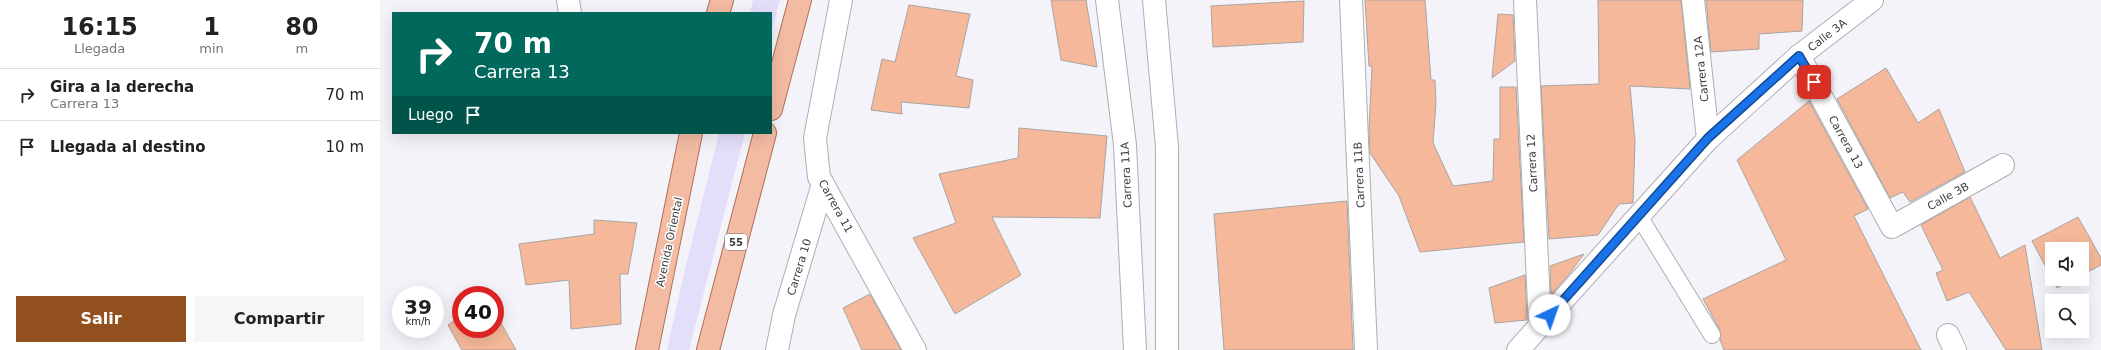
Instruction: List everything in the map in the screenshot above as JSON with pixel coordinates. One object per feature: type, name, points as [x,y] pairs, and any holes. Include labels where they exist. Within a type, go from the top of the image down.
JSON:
[{"type":"main road","points":[[718,12],[722,0]]},
{"type":"main road","points":[[772,106],[800,0]]},
{"type":"main road","name":"Avenida Oriental","points":[[647,350],[691,134]]},
{"type":"main road","name":"55","points":[[708,350],[765,134]]},
{"type":"street","points":[[568,0],[570,12]]},
{"type":"street","name":"Carrera 11","points":[[840,0],[815,138],[819,177],[915,350]]},
{"type":"street","name":"Carrera 11A","points":[[1107,0],[1125,145],[1135,350]]},
{"type":"street","points":[[1154,0],[1167,147],[1167,350]]},
{"type":"street","name":"Carrera 11B","points":[[1351,0],[1366,350]]},
{"type":"street","name":"Carrera 12","points":[[1525,0],[1540,326]]},
{"type":"street","name":"Carrera 12A","points":[[1693,0],[1708,138]]},
{"type":"street","name":"Calle 3A","points":[[1518,350],[1708,138],[1799,56],[1872,0]]},
{"type":"street","name":"Carrera 13","points":[[1799,56],[1892,227]]},
{"type":"street","name":"Calle 3B","points":[[1892,227],[2003,165]]},
{"type":"street","name":"Carrera 10","points":[[777,350],[784,315],[824,184]]},
{"type":"lane","points":[[1639,216],[1712,335]]},
{"type":"shaded area","points":[[753,0],[780,0],[772,29],[772,12],[750,12]]},
{"type":"shaded area","points":[[719,134],[745,134],[689,350],[667,350],[683,277]]},
{"type":"building","points":[[1051,0],[1086,0],[1097,67],[1061,60]]},
{"type":"building","points":[[1365,0],[1425,0],[1431,80],[1435,80],[1436,103],[1433,143],[1453,186],[1493,181],[1494,139],[1500,139],[1500,87],[1516,87],[1524,242],[1420,252],[1399,196],[1370,153],[1369,129],[1372,66],[1369,66]]},
{"type":"building","points":[[1598,0],[1681,0],[1690,89],[1630,86],[1635,141],[1633,203],[1619,204],[1598,235],[1549,239],[1541,86],[1599,84]]},
{"type":"building","points":[[1706,0],[1803,0],[1802,31],[1759,34],[1759,49],[1711,52]]},
{"type":"building","points":[[1304,1],[1303,42],[1213,47],[1211,6]]},
{"type":"building","points":[[909,5],[970,14],[956,76],[973,80],[969,108],[901,102],[902,114],[871,110],[882,59],[895,62]]},
{"type":"building","points":[[1498,14],[1513,15],[1515,61],[1492,78]]},
{"type":"building","points":[[1886,68],[1918,123],[1939,109],[1965,172],[1910,202],[1903,192],[1890,198],[1837,99]]},
{"type":"building","points":[[1809,101],[1868,209],[1854,216],[1921,350],[1724,350],[1720,340],[1720,330],[1703,299],[1786,260],[1737,160]]},
{"type":"building","points":[[1019,128],[1107,136],[1100,218],[992,217],[1021,275],[955,314],[913,238],[956,223],[939,174],[1018,158]]},
{"type":"building","points":[[1970,197],[2000,258],[2025,245],[2042,350],[2006,350],[1969,292],[1947,301],[1936,273],[1943,270],[1921,225]]},
{"type":"building","points":[[1347,201],[1353,350],[1224,350],[1214,214]]},
{"type":"building","points":[[2078,217],[2101,258],[2101,265],[2089,271],[2089,242],[2045,242],[2045,266],[2032,241]]},
{"type":"building","points":[[594,220],[637,223],[628,274],[620,274],[621,324],[571,329],[569,280],[526,285],[519,244],[594,234]]},
{"type":"building","points":[[1584,254],[1570,273],[1551,295],[1550,266]]},
{"type":"building","points":[[1525,275],[1527,320],[1495,323],[1489,288]]},
{"type":"building","points":[[870,294],[901,350],[862,350],[843,308]]},
{"type":"building","points":[[452,322],[452,332],[448,325]]},
{"type":"building","points":[[504,328],[516,350],[462,350],[455,338],[504,338]]},
{"type":"route","points":[[1550,315],[1708,138],[1799,56],[1814,82]]}]
